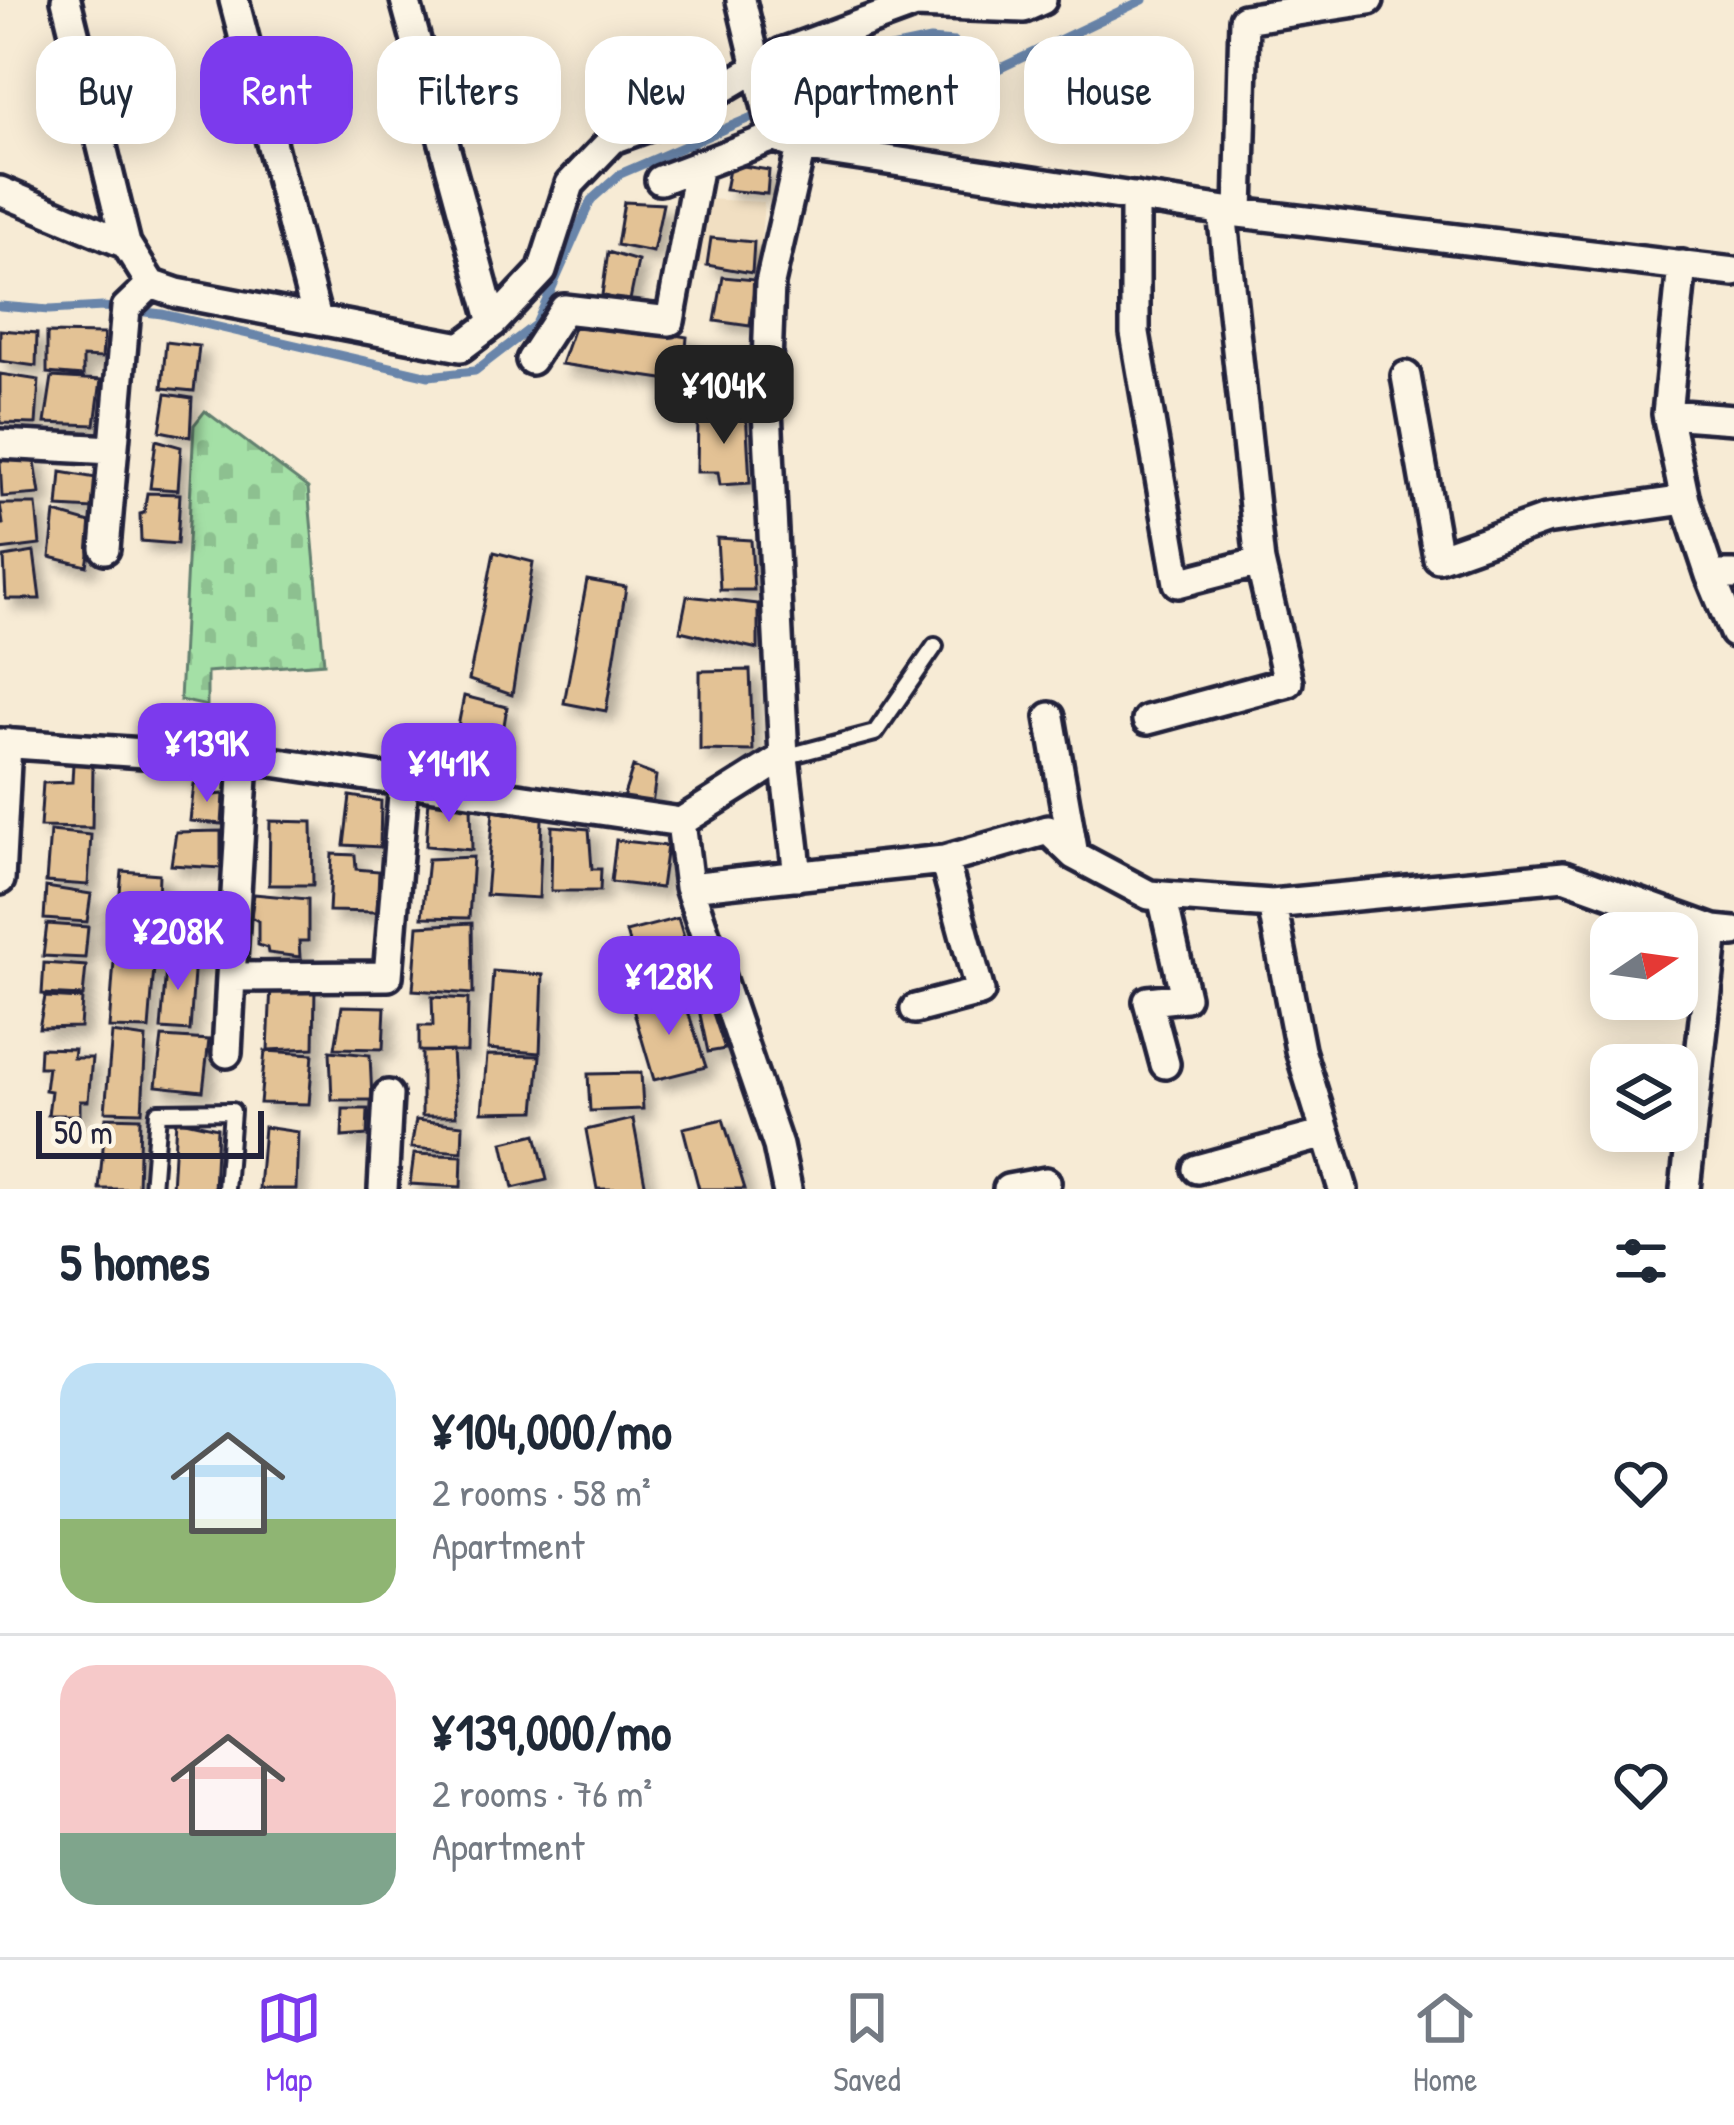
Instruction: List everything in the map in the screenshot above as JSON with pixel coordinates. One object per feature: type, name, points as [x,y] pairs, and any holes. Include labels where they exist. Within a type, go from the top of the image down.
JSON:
[{"type":"street","points":[[66,0],[126,244],[151,284],[460,347],[493,323],[542,271],[570,184],[613,139],[674,117],[751,71]]},
{"type":"street","points":[[234,0],[317,320]]},
{"type":"street","points":[[405,0],[493,323]]},
{"type":"street","points":[[741,0],[751,39]]},
{"type":"street","points":[[823,36],[901,4],[1024,8],[1042,0]]},
{"type":"street","points":[[1147,720],[1288,682],[1259,562],[1231,212],[1244,20],[1370,0]]},
{"type":"street","points":[[660,180],[698,164],[779,144]]},
{"type":"street","points":[[787,144],[770,283],[766,390],[784,757],[798,876]]},
{"type":"street","points":[[800,144],[1231,212],[1734,272]]},
{"type":"street","points":[[531,360],[564,309],[670,321],[698,164]]},
{"type":"street","points":[[0,191],[126,244]]},
{"type":"street","points":[[1135,197],[1136,333],[1178,583],[1259,562]]},
{"type":"street","points":[[1682,266],[1667,414],[1685,500],[1722,575],[1734,633]]},
{"type":"street","points":[[105,549],[125,308],[151,284]]},
{"type":"street","points":[[1406,376],[1438,558],[1545,520],[1685,500]]},
{"type":"street","points":[[1667,414],[1734,419]]},
{"type":"street","points":[[0,444],[113,449]]},
{"type":"street","points":[[1050,716],[1074,854]]},
{"type":"street","points":[[0,880],[4,743],[244,760],[681,822],[784,757]]},
{"type":"street","points":[[227,1053],[244,760]]},
{"type":"street","points":[[231,977],[388,976],[404,782]]},
{"type":"street","points":[[681,822],[689,887],[778,1147],[787,1189]]},
{"type":"street","points":[[689,887],[944,860],[1048,830],[1074,854],[1150,896],[1272,904],[1564,876],[1727,927],[1685,1189]]},
{"type":"street","points":[[915,1009],[980,992],[944,860]]},
{"type":"street","points":[[1162,896],[1185,997],[1148,1001],[1165,1064]]},
{"type":"street","points":[[1272,904],[1300,1050],[1343,1189]]},
{"type":"street","points":[[383,1189],[388,1096]]},
{"type":"street","points":[[1197,1169],[1325,1134]]},
{"type":"street","points":[[1007,1189],[1046,1182]]},
{"type":"lane","points":[[784,757],[875,733],[935,646]]},
{"type":"lane","points":[[152,1189],[158,1112],[232,1111],[226,1189]]},
{"type":"shaded area","points":[[706,199],[764,202],[758,274],[697,265]]},
{"type":"green space","points":[[205,411],[308,488],[324,663],[207,672],[207,706],[180,700],[194,425]]},
{"type":"building","points":[[730,164],[769,170],[767,194],[725,190]]},
{"type":"building","points":[[624,202],[663,204],[653,252],[617,245]]},
{"type":"building","points":[[711,238],[754,242],[752,273],[707,265]]},
{"type":"building","points":[[608,252],[638,261],[629,305],[602,295]]},
{"type":"building","points":[[723,277],[755,280],[750,326],[715,321]]},
{"type":"building","points":[[577,319],[687,337],[683,382],[561,364]]},
{"type":"building","points":[[0,330],[37,333],[36,366],[0,361]]},
{"type":"building","points":[[47,333],[104,334],[102,358],[83,357],[83,376],[47,373]]},
{"type":"building","points":[[166,342],[199,346],[194,391],[162,388]]},
{"type":"building","points":[[0,374],[39,380],[36,424],[0,423]]},
{"type":"building","points":[[52,377],[101,380],[95,425],[45,423]]},
{"type":"building","points":[[166,394],[192,398],[190,437],[160,431]]},
{"type":"building","points":[[746,411],[750,483],[720,485],[718,472],[697,472],[698,416]]},
{"type":"building","points":[[156,440],[181,447],[178,490],[150,488]]},
{"type":"building","points":[[34,456],[40,494],[2,497],[0,461]]},
{"type":"building","points":[[61,472],[96,478],[94,509],[58,507]]},
{"type":"building","points":[[147,493],[180,494],[177,544],[141,541],[140,514]]},
{"type":"building","points":[[0,504],[36,504],[40,545],[0,550]]},
{"type":"building","points":[[55,513],[94,524],[87,566],[50,557]]},
{"type":"building","points":[[717,538],[751,540],[754,590],[720,590]]},
{"type":"building","points":[[34,552],[40,599],[6,599],[4,557]]},
{"type":"building","points":[[494,552],[533,562],[512,695],[469,680]]},
{"type":"building","points":[[587,580],[626,587],[606,711],[564,703]]},
{"type":"building","points":[[687,596],[758,604],[758,649],[680,631]]},
{"type":"building","points":[[750,670],[753,751],[700,750],[700,671]]},
{"type":"building","points":[[464,696],[507,707],[496,773],[451,762]]},
{"type":"building","points":[[73,763],[93,766],[92,828],[40,827],[43,783],[72,782]]},
{"type":"building","points":[[633,767],[656,776],[652,805],[623,798]]},
{"type":"building","points":[[194,784],[213,785],[213,795],[224,794],[222,824],[190,821]]},
{"type":"building","points":[[350,796],[381,801],[380,847],[344,845]]},
{"type":"building","points":[[429,798],[471,804],[472,850],[426,846]]},
{"type":"building","points":[[493,811],[542,819],[539,898],[486,895]]},
{"type":"building","points":[[270,821],[312,822],[313,885],[269,885]]},
{"type":"building","points":[[552,826],[589,829],[592,869],[601,869],[600,891],[551,891]]},
{"type":"building","points":[[50,831],[91,835],[88,885],[46,882]]},
{"type":"building","points":[[221,831],[221,868],[171,865],[176,832]]},
{"type":"building","points":[[616,840],[667,846],[661,888],[611,882]]},
{"type":"building","points":[[332,854],[355,855],[356,869],[379,871],[377,912],[329,911]]},
{"type":"building","points":[[473,857],[469,918],[422,917],[428,859]]},
{"type":"building","points":[[122,871],[159,874],[156,948],[115,946]]},
{"type":"building","points":[[46,887],[91,894],[87,922],[44,919]]},
{"type":"building","points":[[167,893],[217,898],[214,932],[162,929]]},
{"type":"building","points":[[254,894],[308,899],[308,941],[299,941],[300,957],[268,953],[258,945],[258,921],[251,917]]},
{"type":"building","points":[[678,918],[695,974],[641,987],[626,932]]},
{"type":"building","points":[[472,923],[473,994],[413,990],[418,926]]},
{"type":"building","points":[[47,924],[88,927],[85,958],[43,956]]},
{"type":"building","points":[[115,948],[155,955],[149,1029],[109,1028]]},
{"type":"building","points":[[167,956],[195,957],[190,1031],[161,1029]]},
{"type":"building","points":[[44,963],[86,966],[83,996],[42,994]]},
{"type":"building","points":[[493,971],[543,975],[540,1053],[488,1049]]},
{"type":"building","points":[[271,985],[315,987],[314,1048],[268,1050]]},
{"type":"building","points":[[683,996],[706,1067],[654,1080],[633,1009]]},
{"type":"building","points":[[45,997],[82,999],[80,1027],[39,1028]]},
{"type":"building","points":[[432,997],[468,999],[467,1052],[419,1051],[419,1026],[433,1026]]},
{"type":"building","points":[[710,1004],[725,1049],[708,1052],[698,1005]]},
{"type":"building","points":[[342,1006],[385,1007],[383,1049],[335,1048]]},
{"type":"building","points":[[112,1033],[146,1038],[142,1112],[105,1111]]},
{"type":"building","points":[[162,1037],[209,1040],[203,1091],[156,1086]]},
{"type":"building","points":[[40,1048],[74,1049],[73,1058],[92,1058],[88,1101],[80,1101],[80,1115],[48,1115],[51,1091],[45,1090],[48,1067],[39,1067]]},
{"type":"building","points":[[265,1051],[313,1054],[309,1104],[260,1103]]},
{"type":"building","points":[[330,1051],[370,1055],[372,1100],[332,1100]]},
{"type":"building","points":[[452,1051],[456,1116],[422,1116],[422,1052]]},
{"type":"building","points":[[487,1055],[540,1056],[535,1111],[482,1112]]},
{"type":"building","points":[[641,1073],[643,1109],[590,1111],[588,1074]]},
{"type":"building","points":[[343,1109],[368,1109],[367,1135],[342,1137]]},
{"type":"building","points":[[106,1117],[140,1118],[138,1189],[99,1189]]},
{"type":"building","points":[[176,1119],[217,1128],[214,1189],[172,1189]]},
{"type":"building","points":[[633,1119],[646,1189],[597,1189],[586,1130]]},
{"type":"building","points":[[723,1119],[745,1189],[699,1189],[683,1128]]},
{"type":"building","points":[[416,1120],[463,1125],[462,1152],[411,1148]]},
{"type":"building","points":[[264,1127],[298,1132],[296,1189],[259,1189]]},
{"type":"building","points":[[536,1134],[547,1180],[513,1188],[503,1142]]},
{"type":"building","points":[[414,1154],[462,1156],[461,1187],[410,1184]]},
{"type":"waterway","points":[[0,306],[103,307],[162,314],[429,376],[475,371],[536,324],[591,200],[620,174],[789,101],[825,69],[872,52],[930,40],[954,42],[988,74],[1143,0]]}]
